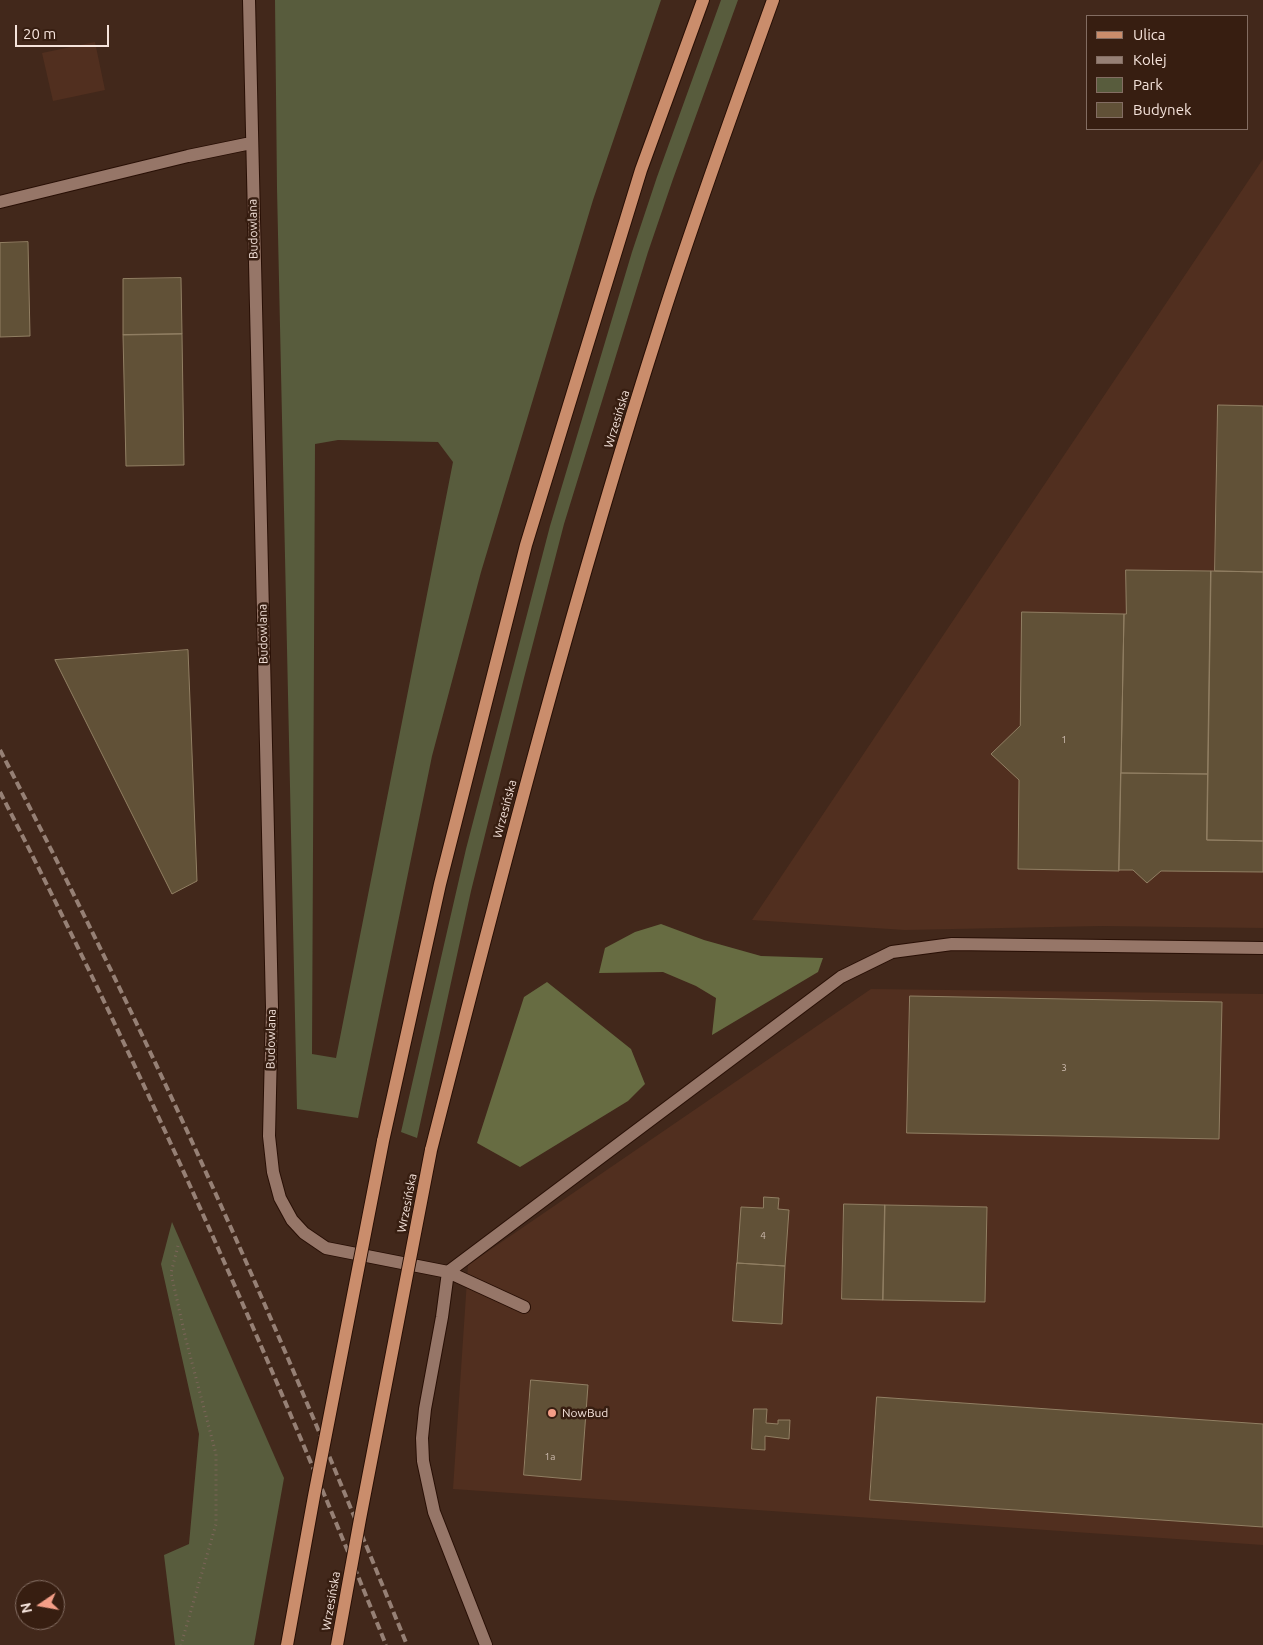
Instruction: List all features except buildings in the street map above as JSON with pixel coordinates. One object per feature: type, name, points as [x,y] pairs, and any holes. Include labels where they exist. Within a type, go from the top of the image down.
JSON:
[{"type":"main road","points":[[287,1645],[383,1141],[440,884],[526,545],[641,170],[704,0]]},
{"type":"main road","name":"Wrzesińska","points":[[337,1645],[431,1150],[550,694],[662,320],[715,160],[773,0]]},
{"type":"street","name":"Budowlana","points":[[249,0],[272,1007],[268,1136],[272,1172],[280,1198],[292,1220],[304,1232],[326,1248],[448,1272]]},
{"type":"street","points":[[0,202],[188,156],[251,143]]},
{"type":"street","points":[[486,1645],[434,1512],[423,1460],[422,1438],[425,1408],[442,1317],[448,1272],[841,977],[892,952],[952,944],[1263,948]]},
{"type":"street","points":[[448,1272],[524,1307]]},
{"type":"path","points":[[178,1246],[171,1273],[216,1454],[216,1524],[180,1645]]},
{"type":"shaded area","points":[[95,42],[105,90],[53,101],[42,53]]},
{"type":"shaded area","points":[[1263,159],[1263,928],[1101,926],[905,930],[752,920]]},
{"type":"shaded area","points":[[871,989],[1263,994],[1263,1545],[453,1489],[468,1265]]},
{"type":"green space","points":[[275,0],[661,0],[593,200],[481,572],[432,756],[358,1118],[297,1109],[277,188]],"holes":[[[338,440],[438,442],[453,462],[336,1058],[312,1054],[315,444]]]},
{"type":"green space","points":[[721,0],[738,0],[648,252],[564,524],[471,891],[417,1138],[401,1132],[466,849],[550,526],[632,252]]},
{"type":"green space","points":[[661,924],[704,940],[761,956],[823,958],[818,972],[712,1035],[716,998],[696,986],[663,972],[599,973],[605,948],[635,932]]},
{"type":"green space","points":[[547,982],[631,1049],[645,1084],[628,1101],[520,1167],[477,1143],[524,997]]},
{"type":"green space","points":[[172,1222],[284,1478],[254,1645],[175,1645],[164,1555],[189,1544],[199,1434],[161,1264]]},
{"type":"railway","points":[[0,750],[108,963],[210,1180],[291,1366],[407,1645]]},
{"type":"railway","points":[[0,792],[104,1002],[203,1214],[342,1536],[386,1645]]},
{"type":"place","name":"NowBud","points":[[552,1413]]}]
